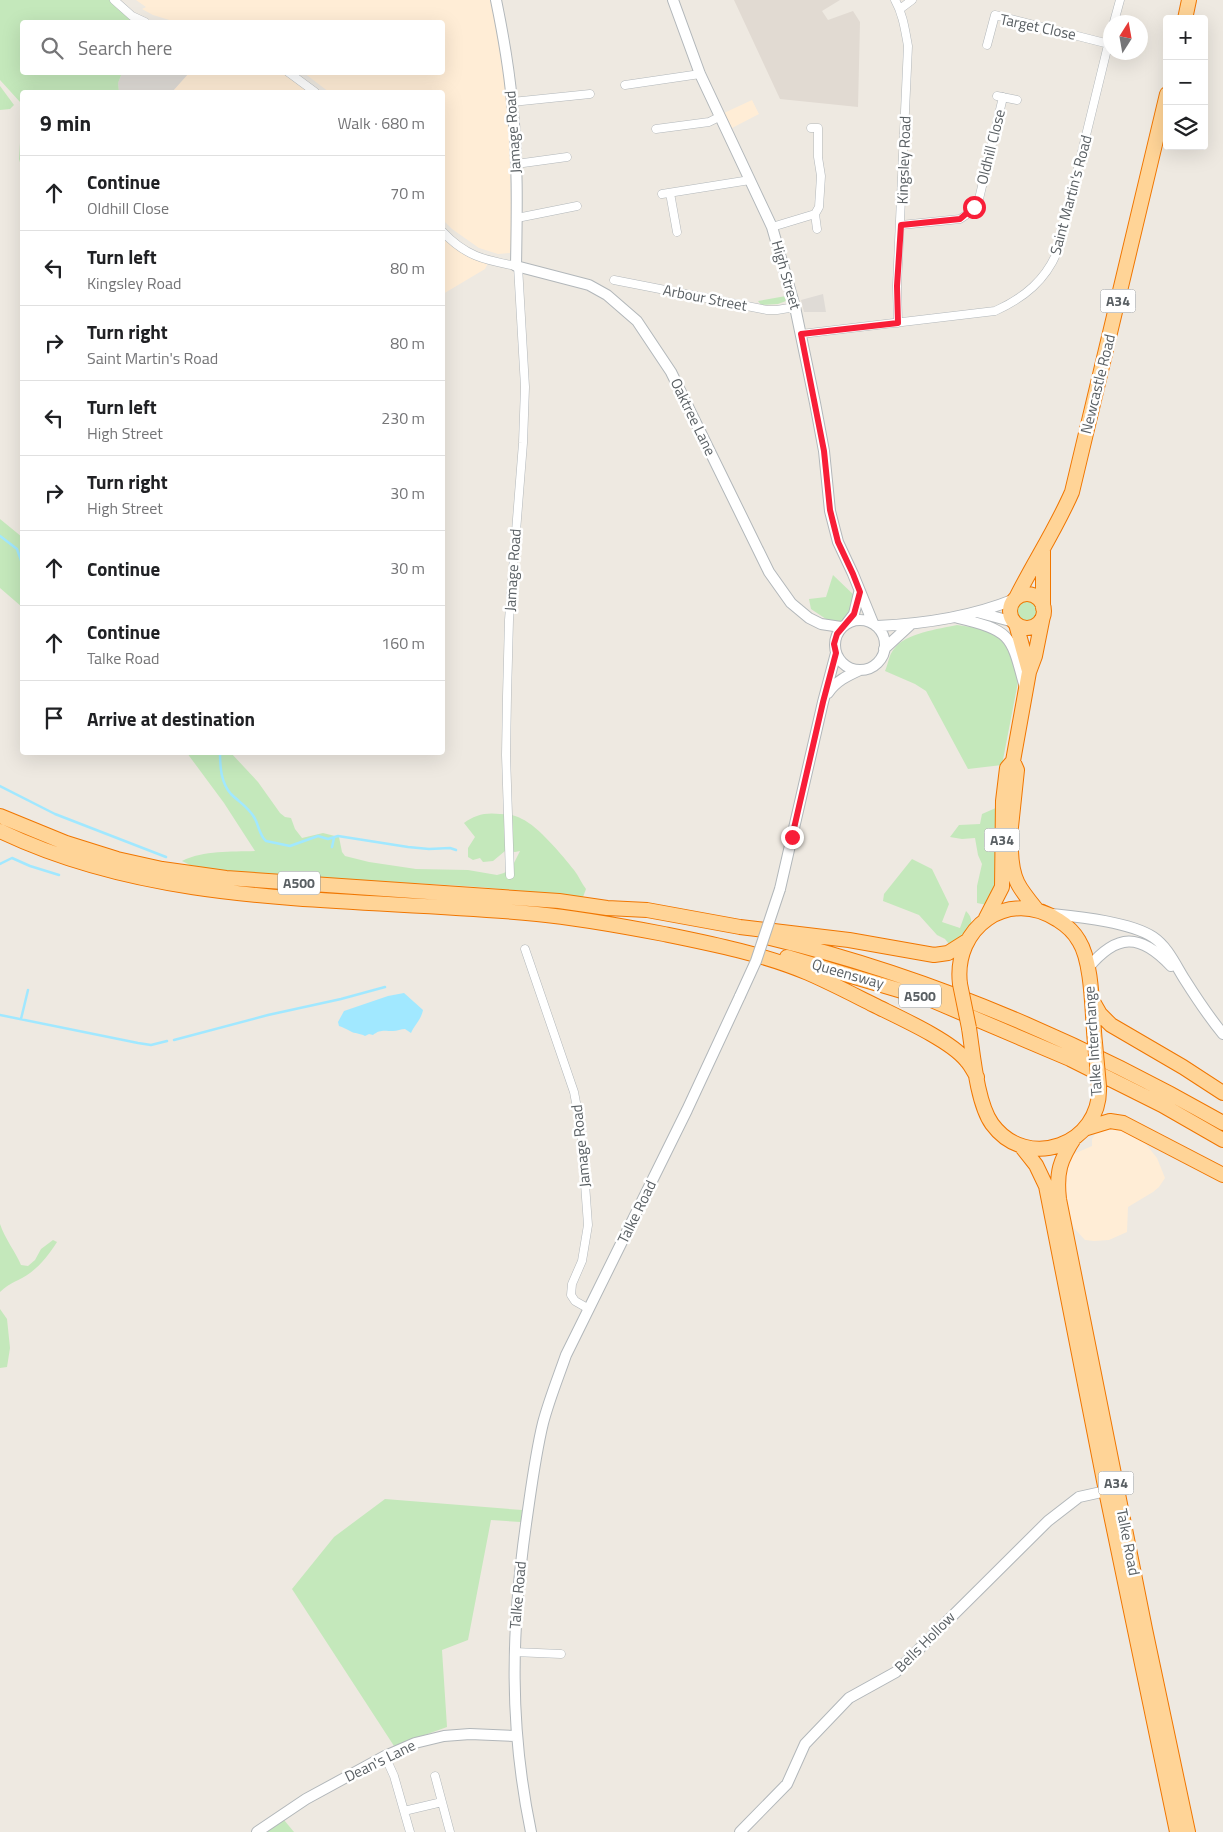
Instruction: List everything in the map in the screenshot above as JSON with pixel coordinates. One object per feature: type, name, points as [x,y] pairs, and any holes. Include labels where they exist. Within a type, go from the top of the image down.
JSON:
[{"type":"highway","points":[[1186,15],[1189,0]]},
{"type":"highway","name":"Newcastle Road","points":[[1016,598],[1033,564],[1043,551],[1074,484],[1164,105]]},
{"type":"highway","name":"Newcastle Road","points":[[986,918],[1002,887],[1003,802],[1007,768],[1013,761],[1029,672],[1035,656],[1043,612],[1043,551]]},
{"type":"highway","points":[[1026,594],[1033,595],[1041,602],[1043,612],[1038,624],[1033,627],[1024,628],[1015,623],[1010,612],[1011,605],[1016,598],[1026,594]]},
{"type":"highway","name":"Newcastle Road","points":[[1015,623],[1029,672]]},
{"type":"highway","name":"Newcastle Road","points":[[1013,761],[1017,770],[1011,826],[1013,873],[1016,882],[1040,911]]},
{"type":"highway","name":"A500","points":[[0,816],[66,843],[117,859],[162,869],[226,878],[559,901],[607,908]]},
{"type":"highway","name":"A500","points":[[0,831],[62,857],[165,884],[230,893],[516,912],[593,920]]},
{"type":"highway","points":[[607,908],[647,910],[740,927],[849,940],[934,955],[948,953],[967,941]]},
{"type":"highway","name":"Queensway","points":[[607,908],[704,924],[797,944],[946,990],[1080,1049],[1164,1090],[1223,1123]]},
{"type":"highway","points":[[986,918],[1016,908],[1040,911]]},
{"type":"highway","name":"Talke Interchange","points":[[986,918],[967,941],[960,961],[960,984],[984,1108],[991,1123],[1000,1132],[1021,1146],[1055,1147],[1075,1137],[1087,1128],[1096,1112],[1099,1086],[1088,968],[1082,948],[1074,934],[1058,920],[1040,911]]},
{"type":"highway","points":[[593,920],[685,938],[746,953],[808,973],[896,1016],[934,1037],[958,1052],[967,1061],[977,1077]]},
{"type":"highway","name":"Queensway","points":[[593,920],[640,926],[725,942],[841,972],[929,999],[1070,1059],[1162,1105],[1223,1140]]},
{"type":"highway","points":[[1091,997],[1100,1014],[1111,1025],[1183,1067],[1223,1094]]},
{"type":"highway","points":[[1087,1128],[1104,1122],[1123,1123],[1223,1175]]},
{"type":"highway","name":"Talke Road","points":[[1075,1137],[1061,1160],[1057,1180],[1059,1199],[1143,1619],[1188,1832]]},
{"type":"highway","name":"Talke Road","points":[[1021,1146],[1036,1165],[1046,1186],[1106,1491],[1177,1832]]},
{"type":"street","points":[[114,0],[132,16],[140,20]]},
{"type":"street","name":"Jamage Road","points":[[496,0],[504,38],[512,102],[516,164],[517,266],[525,388],[507,696],[506,755],[510,875]]},
{"type":"street","name":"High Street","points":[[673,0],[700,74],[772,227],[801,334],[824,451],[830,510],[838,542],[875,624]]},
{"type":"street","name":"Kingsley Road","points":[[895,0],[900,9],[908,46],[897,286],[898,323]]},
{"type":"street","points":[[900,9],[912,0]]},
{"type":"street","points":[[1116,15],[1120,0]]},
{"type":"street","name":"Target Close","points":[[987,45],[995,15],[1103,38]]},
{"type":"street","name":"Saint Martin's Road","points":[[801,334],[996,311],[1026,294],[1045,274],[1054,259],[1061,241],[1105,60]]},
{"type":"street","points":[[625,85],[700,74]]},
{"type":"street","points":[[292,75],[312,90]]},
{"type":"street","points":[[512,102],[590,94]]},
{"type":"street","name":"Oldhill Close","points":[[901,225],[960,219],[972,210],[979,199],[1000,96],[1017,100]]},
{"type":"street","points":[[656,129],[709,122],[720,117]]},
{"type":"street","points":[[811,128],[818,128],[818,157],[822,176],[820,203],[815,214],[817,229]]},
{"type":"street","points":[[516,164],[567,157]]},
{"type":"street","points":[[662,194],[750,180]]},
{"type":"street","points":[[670,193],[677,232]]},
{"type":"street","points":[[517,218],[577,206]]},
{"type":"street","points":[[772,227],[815,214]]},
{"type":"street","points":[[445,235],[457,245],[478,257],[517,266]]},
{"type":"street","name":"Oaktree Lane","points":[[517,266],[589,285],[608,295],[637,322],[671,372],[769,572],[791,602],[809,618],[821,624],[844,625]]},
{"type":"street","name":"Arbour Street","points":[[614,280],[767,310],[795,307]]},
{"type":"street","points":[[860,592],[854,614],[844,625],[835,648],[842,662],[848,667],[860,670],[869,668],[882,657],[884,639],[875,624]]},
{"type":"street","points":[[844,625],[854,620],[875,624],[910,625],[977,612],[1016,598]]},
{"type":"street","points":[[977,612],[1015,623]]},
{"type":"street","points":[[954,617],[985,624],[1000,631],[1014,649],[1026,692]]},
{"type":"street","name":"Oaktree Lane","points":[[821,624],[835,648]]},
{"type":"street","points":[[884,649],[910,625]]},
{"type":"street","name":"Talke Road","points":[[531,1832],[522,1786],[516,1736],[514,1652],[523,1544],[540,1438],[550,1397],[566,1355],[687,1110],[756,961],[780,889],[835,648]]},
{"type":"street","name":"Talke Road","points":[[823,702],[833,686],[843,678],[860,670]]},
{"type":"street","points":[[1040,911],[1137,929],[1153,937],[1166,949],[1187,984],[1223,1034]]},
{"type":"street","points":[[1088,968],[1098,956],[1112,945],[1136,942],[1150,947],[1187,984]]},
{"type":"street","name":"Jamage Road","points":[[525,949],[574,1092],[579,1120],[588,1225],[582,1261],[572,1284],[570,1294],[575,1301],[589,1309]]},
{"type":"street","name":"Bells Hollow","points":[[740,1832],[787,1784],[805,1744],[849,1698],[896,1672],[1048,1521],[1079,1497],[1106,1491]]},
{"type":"street","points":[[514,1652],[562,1654]]},
{"type":"street","name":"Dean's Lane","points":[[257,1832],[306,1799],[385,1756],[415,1743],[444,1736],[470,1734],[516,1736]]},
{"type":"street","points":[[385,1756],[394,1776],[410,1832]]},
{"type":"street","points":[[435,1776],[450,1832]]},
{"type":"street","points":[[404,1811],[442,1802]]},
{"type":"shaded area","points":[[136,0],[491,0],[502,56],[508,103],[512,240],[510,253],[498,254],[479,248],[445,222],[445,90],[326,90],[307,75],[445,75],[445,20],[169,20],[142,9],[146,7]]},
{"type":"shaded area","points":[[734,0],[840,0],[822,11],[828,20],[853,11],[860,22],[858,107],[780,99]]},
{"type":"shaded area","points":[[121,75],[187,75],[174,90],[119,90],[118,83]]},
{"type":"shaded area","points":[[186,75],[291,75],[312,90],[174,90]]},
{"type":"shaded area","points":[[752,100],[759,114],[732,128],[724,113]]},
{"type":"shaded area","points":[[445,234],[489,261],[485,269],[445,293]]},
{"type":"shaded area","points":[[823,294],[826,312],[804,312],[801,300]]},
{"type":"shaded area","points":[[1118,1128],[1137,1133],[1157,1158],[1165,1178],[1153,1192],[1128,1207],[1127,1232],[1109,1240],[1085,1240],[1074,1228],[1067,1207],[1063,1179],[1069,1158],[1092,1146],[1092,1139],[1097,1131]]},
{"type":"green space","points":[[0,0],[114,0],[135,20],[20,20],[20,75],[121,75],[118,83],[119,90],[20,90],[20,102],[0,80]]},
{"type":"green space","points":[[0,86],[14,105],[10,109],[0,110]]},
{"type":"green space","points":[[786,296],[786,301],[778,304],[761,305],[758,301]]},
{"type":"green space","points":[[0,519],[20,535],[20,605],[0,588]]},
{"type":"green space","points":[[833,575],[857,598],[843,621],[832,623],[811,609],[809,599],[826,597]]},
{"type":"green space","points":[[1023,600],[1031,600],[1038,607],[1038,615],[1031,622],[1023,622],[1016,615],[1016,607]]},
{"type":"green space","points":[[957,625],[985,629],[998,635],[1010,651],[1018,682],[1002,765],[968,769],[926,691],[885,671],[892,651],[906,639],[923,632]]},
{"type":"green space","points":[[188,755],[233,755],[258,782],[280,813],[285,817],[291,818],[295,829],[302,838],[323,833],[339,837],[342,852],[345,856],[369,862],[416,869],[468,870],[497,875],[504,873],[512,867],[520,851],[505,851],[493,861],[483,862],[480,858],[473,860],[468,857],[468,848],[475,837],[464,823],[476,816],[485,814],[495,813],[517,817],[543,835],[574,870],[586,889],[583,897],[579,898],[477,887],[248,873],[190,865],[182,861],[208,853],[255,851],[224,803]]},
{"type":"green space","points":[[998,807],[995,891],[987,905],[977,903],[977,886],[982,864],[978,855],[975,838],[962,839],[950,837],[959,825],[980,824],[982,814]]},
{"type":"green space","points":[[912,859],[932,869],[949,904],[942,922],[960,928],[966,911],[970,916],[971,926],[961,940],[952,948],[919,915],[883,901],[884,894]]},
{"type":"green space","points":[[0,1224],[21,1265],[28,1266],[35,1260],[41,1249],[53,1240],[57,1242],[45,1259],[34,1270],[0,1292]]},
{"type":"green space","points":[[0,1309],[7,1319],[10,1348],[7,1367],[0,1368]]},
{"type":"green space","points":[[385,1499],[522,1510],[521,1522],[491,1520],[468,1640],[442,1650],[447,1727],[394,1746],[292,1589],[334,1537]]},
{"type":"green space","points":[[284,1820],[294,1832],[262,1832]]},
{"type":"water","points":[[404,993],[423,1010],[411,1033],[404,1029],[380,1031],[373,1035],[365,1036],[339,1026],[338,1022],[344,1011],[388,996]]},
{"type":"waterway","points":[[0,536],[17,549],[20,557]]},
{"type":"waterway","points":[[220,755],[225,785],[231,794],[252,813],[266,841],[290,846],[318,836],[328,839],[338,836],[408,847],[450,848],[456,850]]},
{"type":"waterway","points":[[0,786],[55,814],[166,857]]},
{"type":"waterway","points":[[332,847],[334,838]]},
{"type":"waterway","points":[[0,864],[12,858],[59,875]]},
{"type":"waterway","points":[[174,1040],[385,987]]},
{"type":"waterway","points":[[21,1019],[28,990]]},
{"type":"waterway","points":[[0,1015],[138,1043],[151,1045],[167,1041]]},
{"type":"route","points":[[792,837],[836,653],[834,644],[841,627],[854,614],[860,592],[838,542],[830,510],[824,451],[801,334],[898,323],[897,286],[901,225],[960,219],[974,207]]}]
